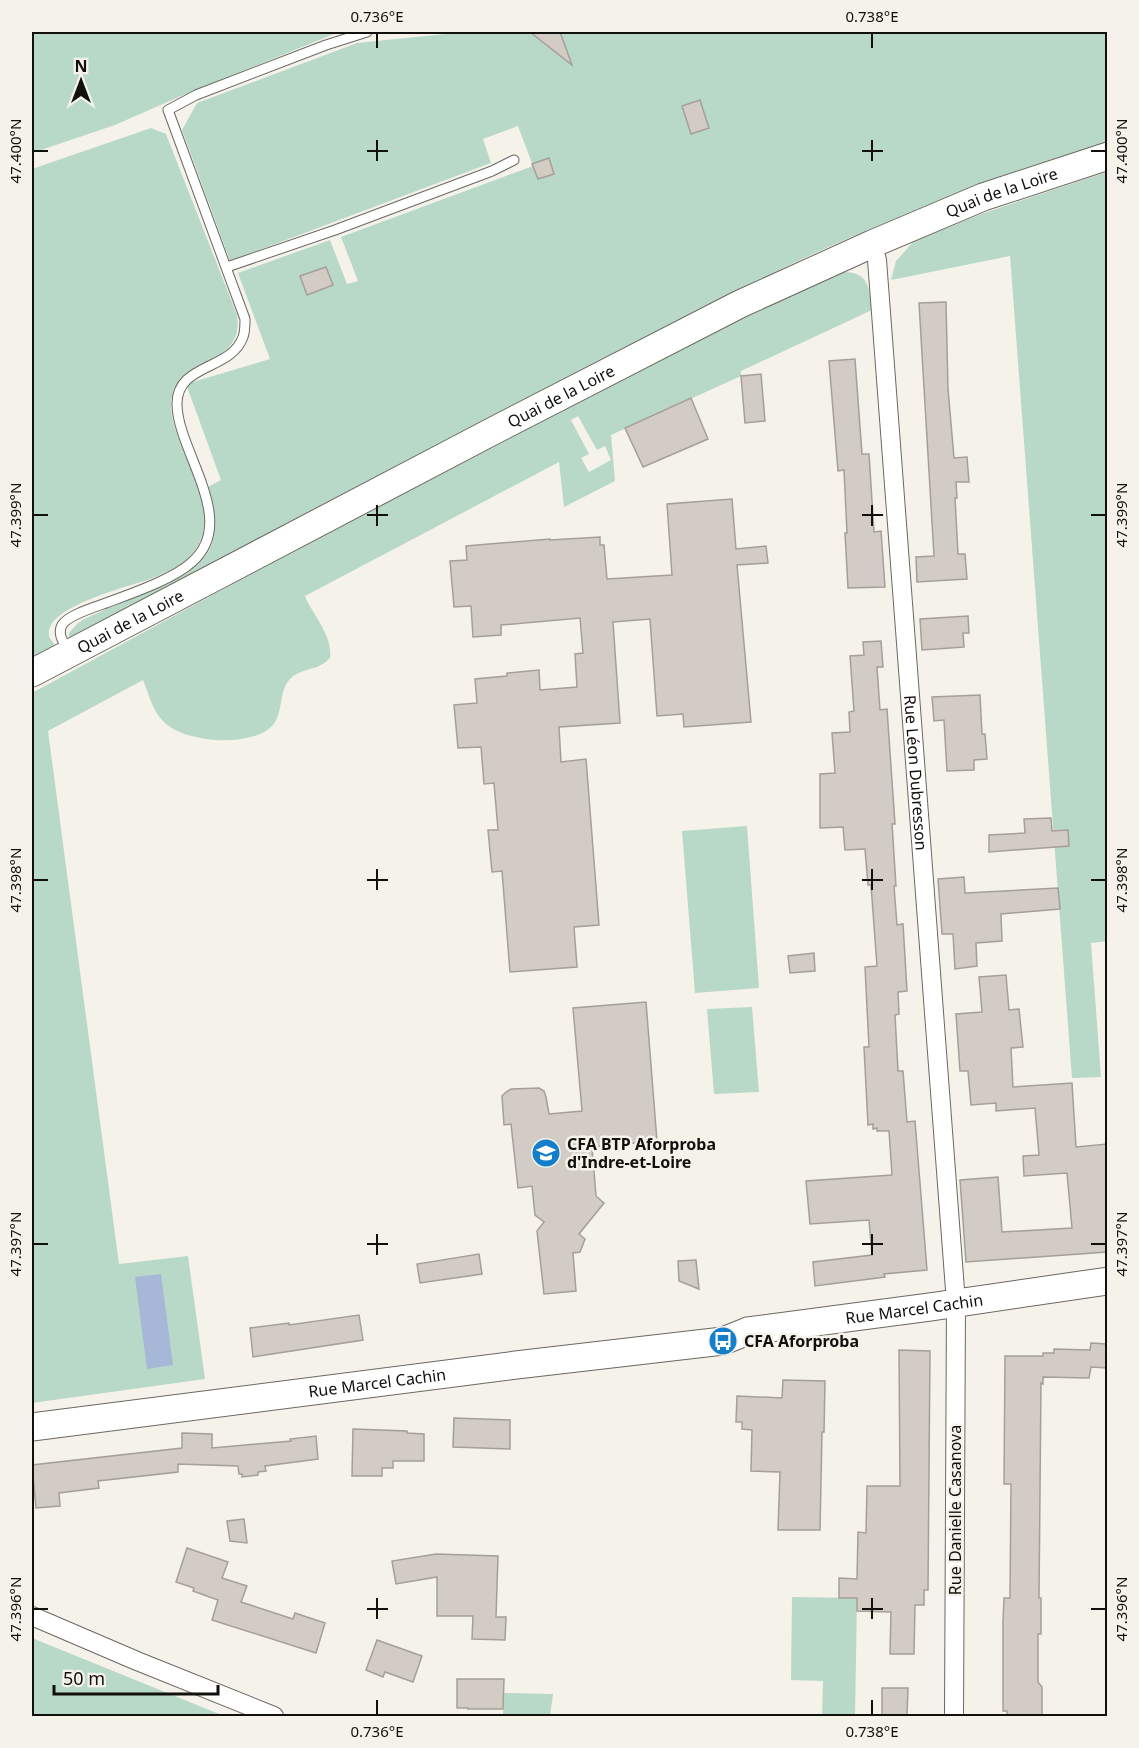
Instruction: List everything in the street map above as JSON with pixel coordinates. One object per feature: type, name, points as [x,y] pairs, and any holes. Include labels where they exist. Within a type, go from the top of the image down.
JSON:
[{"type":"street","name":"Quai de la Loire","points":[[32,673],[482,436],[730,309],[872,244],[983,197],[1107,156]]},
{"type":"street","name":"Rue Léon Dubresson","points":[[872,244],[877,260],[956,1312]]},
{"type":"street","name":"Rue Marcel Cachin","points":[[32,1427],[723,1341],[748,1331],[956,1312],[1107,1281]]},
{"type":"street","name":"Rue Marcel Cachin","points":[[956,1312],[978,1315],[1107,1298]]},
{"type":"street","name":"Rue Danielle Casanova","points":[[954,1716],[956,1312]]},
{"type":"street","points":[[32,1616],[266,1715]]},
{"type":"lane","points":[[69,652],[60,634],[60,627],[64,622],[189,565],[202,551],[210,529],[205,491],[178,417],[178,392],[185,380],[232,352],[240,344],[245,319],[168,110],[196,95],[326,45],[367,32]]},
{"type":"lane","points":[[227,267],[345,226],[492,171],[514,160]]},
{"type":"green space","points":[[32,32],[345,32],[334,34],[115,125],[32,153]]},
{"type":"green space","points":[[465,32],[1107,32],[1107,142],[930,205],[799,261],[545,389],[69,639],[69,633],[78,623],[172,580],[203,558],[211,546],[214,524],[208,487],[221,480],[186,384],[270,359],[238,273],[330,240],[347,284],[358,281],[341,237],[533,166],[518,126],[483,139],[491,163],[230,261],[182,130],[197,103],[357,43]]},
{"type":"green space","points":[[151,128],[166,134],[237,315],[237,332],[230,345],[220,355],[182,380],[174,392],[171,408],[174,426],[203,505],[204,524],[200,542],[188,558],[171,570],[92,599],[61,615],[51,625],[49,635],[55,646],[32,662],[32,169]]},
{"type":"green space","points":[[1107,172],[1108,941],[1091,943],[1101,1077],[1072,1078],[1010,256],[891,280],[896,261],[913,242],[981,214]]},
{"type":"green space","points":[[853,273],[863,279],[869,289],[872,310],[741,371],[741,376],[611,435],[615,481],[564,507],[559,462],[305,596],[326,634],[330,658],[319,666],[300,672],[290,679],[284,690],[276,721],[262,733],[234,740],[201,738],[186,734],[163,721],[151,702],[143,680],[48,731],[119,1264],[188,1256],[205,1379],[32,1403],[32,693],[350,520],[731,324],[836,274]],"holes":[[[578,416],[597,450],[605,446],[611,460],[589,472],[581,458],[589,454],[571,420]]]},
{"type":"green space","points":[[747,826],[759,988],[695,993],[682,831]]},
{"type":"green space","points":[[752,1007],[759,1092],[714,1094],[707,1009]]},
{"type":"green space","points":[[792,1597],[857,1598],[855,1716],[822,1716],[823,1681],[791,1680]]},
{"type":"green space","points":[[32,1638],[224,1716],[32,1716]]},
{"type":"green space","points":[[504,1693],[553,1694],[550,1716],[503,1716]]},
{"type":"water","points":[[161,1274],[173,1365],[147,1369],[135,1277]]},
{"type":"building","points":[[530,32],[560,32],[572,65]]},
{"type":"building","points":[[700,100],[709,128],[691,134],[682,106]]},
{"type":"building","points":[[549,158],[554,174],[538,179],[532,164]]},
{"type":"building","points":[[326,267],[333,285],[307,295],[300,276]]},
{"type":"building","points":[[946,302],[948,389],[954,458],[967,457],[969,482],[956,482],[957,498],[955,498],[958,554],[965,554],[967,579],[917,582],[916,557],[934,556],[919,303]]},
{"type":"building","points":[[855,359],[862,454],[869,454],[874,532],[881,531],[885,587],[848,588],[844,470],[838,471],[829,361]]},
{"type":"building","points":[[761,374],[765,421],[745,423],[741,376]]},
{"type":"building","points":[[691,398],[708,439],[643,467],[625,428]]},
{"type":"building","points":[[732,499],[736,549],[766,546],[768,563],[737,565],[751,722],[684,727],[683,714],[657,716],[650,619],[613,622],[620,723],[559,727],[561,762],[586,759],[599,925],[574,927],[577,967],[510,972],[502,871],[492,872],[488,830],[498,830],[494,783],[484,784],[481,747],[458,748],[454,705],[477,703],[475,679],[507,676],[507,673],[539,670],[540,690],[577,687],[575,654],[583,653],[580,618],[501,625],[501,635],[473,637],[471,606],[454,607],[450,561],[467,560],[466,546],[600,537],[600,545],[604,545],[607,579],[672,575],[667,504]]},
{"type":"building","points":[[968,616],[969,633],[963,633],[964,647],[922,650],[920,619]]},
{"type":"building","points":[[881,641],[883,667],[877,667],[880,710],[887,709],[895,824],[892,824],[896,886],[894,886],[897,925],[903,924],[907,991],[898,992],[899,1014],[895,1015],[898,1071],[903,1071],[907,1122],[915,1121],[927,1270],[884,1274],[885,1277],[815,1286],[813,1262],[872,1255],[869,1220],[810,1224],[806,1181],[892,1175],[889,1131],[877,1131],[877,1128],[873,1129],[873,1124],[868,1125],[864,1047],[869,1047],[865,967],[877,966],[871,885],[868,885],[865,849],[845,850],[843,827],[820,828],[820,774],[835,773],[832,733],[850,732],[849,712],[854,711],[850,656],[864,655],[863,642]]},
{"type":"building","points":[[980,695],[982,734],[985,734],[987,759],[974,760],[974,770],[947,771],[944,720],[934,721],[932,697]]},
{"type":"building","points":[[1051,818],[1052,831],[1068,830],[1069,846],[989,852],[989,835],[1025,833],[1024,819]]},
{"type":"building","points":[[964,877],[965,893],[1058,888],[1060,909],[1001,914],[1002,941],[976,943],[977,966],[955,969],[953,934],[942,934],[938,879]]},
{"type":"building","points":[[814,953],[815,971],[790,973],[788,956]]},
{"type":"building","points":[[1006,975],[1009,1010],[1019,1009],[1023,1047],[1011,1048],[1013,1087],[1072,1083],[1076,1147],[1107,1144],[1107,1252],[966,1262],[960,1180],[998,1177],[1002,1232],[1072,1228],[1067,1173],[1024,1176],[1023,1156],[1039,1155],[1035,1108],[996,1111],[996,1103],[971,1105],[968,1071],[960,1071],[956,1014],[982,1012],[979,977]]},
{"type":"building","points":[[646,1002],[657,1141],[592,1147],[596,1196],[604,1203],[579,1234],[585,1239],[580,1252],[573,1253],[576,1291],[544,1294],[537,1231],[544,1222],[535,1215],[532,1186],[518,1188],[511,1124],[504,1125],[502,1096],[511,1089],[539,1088],[544,1091],[549,1114],[582,1111],[573,1008]]},
{"type":"building","points":[[479,1254],[482,1274],[420,1283],[417,1264]]},
{"type":"building","points":[[696,1260],[699,1289],[679,1281],[678,1261]]},
{"type":"building","points":[[359,1315],[363,1340],[253,1357],[250,1328]]},
{"type":"building","points":[[1091,1343],[1107,1344],[1107,1368],[1091,1367],[1089,1378],[1043,1377],[1043,1384],[1041,1383],[1039,1598],[1041,1598],[1041,1634],[1038,1634],[1038,1682],[1042,1687],[1042,1716],[1007,1716],[1007,1711],[1003,1711],[1003,1622],[1004,1598],[1010,1598],[1011,1484],[1004,1484],[1005,1356],[1043,1356],[1043,1353],[1054,1353],[1054,1349],[1090,1350]]},
{"type":"building","points":[[899,1350],[930,1351],[928,1590],[924,1590],[924,1605],[915,1605],[914,1654],[890,1654],[891,1612],[857,1611],[857,1598],[839,1598],[839,1578],[857,1579],[858,1532],[866,1533],[867,1486],[900,1486]]},
{"type":"building","points":[[783,1380],[825,1381],[820,1530],[778,1530],[780,1472],[751,1471],[752,1430],[742,1429],[742,1422],[736,1422],[737,1396],[782,1398]]},
{"type":"building","points":[[454,1418],[510,1420],[510,1449],[453,1447]]},
{"type":"building","points":[[353,1429],[424,1434],[424,1461],[393,1461],[393,1468],[382,1468],[382,1476],[352,1476]]},
{"type":"building","points":[[182,1433],[212,1434],[212,1448],[291,1441],[290,1439],[316,1436],[318,1459],[265,1466],[266,1471],[258,1472],[258,1475],[242,1477],[238,1466],[178,1464],[178,1472],[98,1481],[99,1488],[59,1493],[60,1506],[36,1508],[32,1465],[182,1448]]},
{"type":"building","points":[[244,1519],[247,1543],[230,1541],[227,1521]]},
{"type":"building","points":[[187,1548],[228,1562],[222,1578],[247,1586],[241,1602],[293,1619],[295,1613],[325,1623],[316,1653],[212,1620],[218,1600],[176,1582]]},
{"type":"building","points":[[436,1554],[498,1556],[496,1617],[506,1617],[505,1640],[472,1639],[473,1616],[437,1616],[437,1577],[396,1584],[392,1561]]},
{"type":"building","points":[[377,1640],[422,1656],[413,1682],[385,1672],[383,1677],[366,1670]]},
{"type":"building","points":[[457,1679],[504,1679],[503,1709],[457,1708]]},
{"type":"building","points":[[882,1688],[908,1688],[907,1716],[882,1716]]},
{"type":"place","name":"CFA BTP Aforproba d'Indre-et-Loire","points":[[546,1153]]},
{"type":"place","name":"CFA Aforproba","points":[[723,1341]]}]
